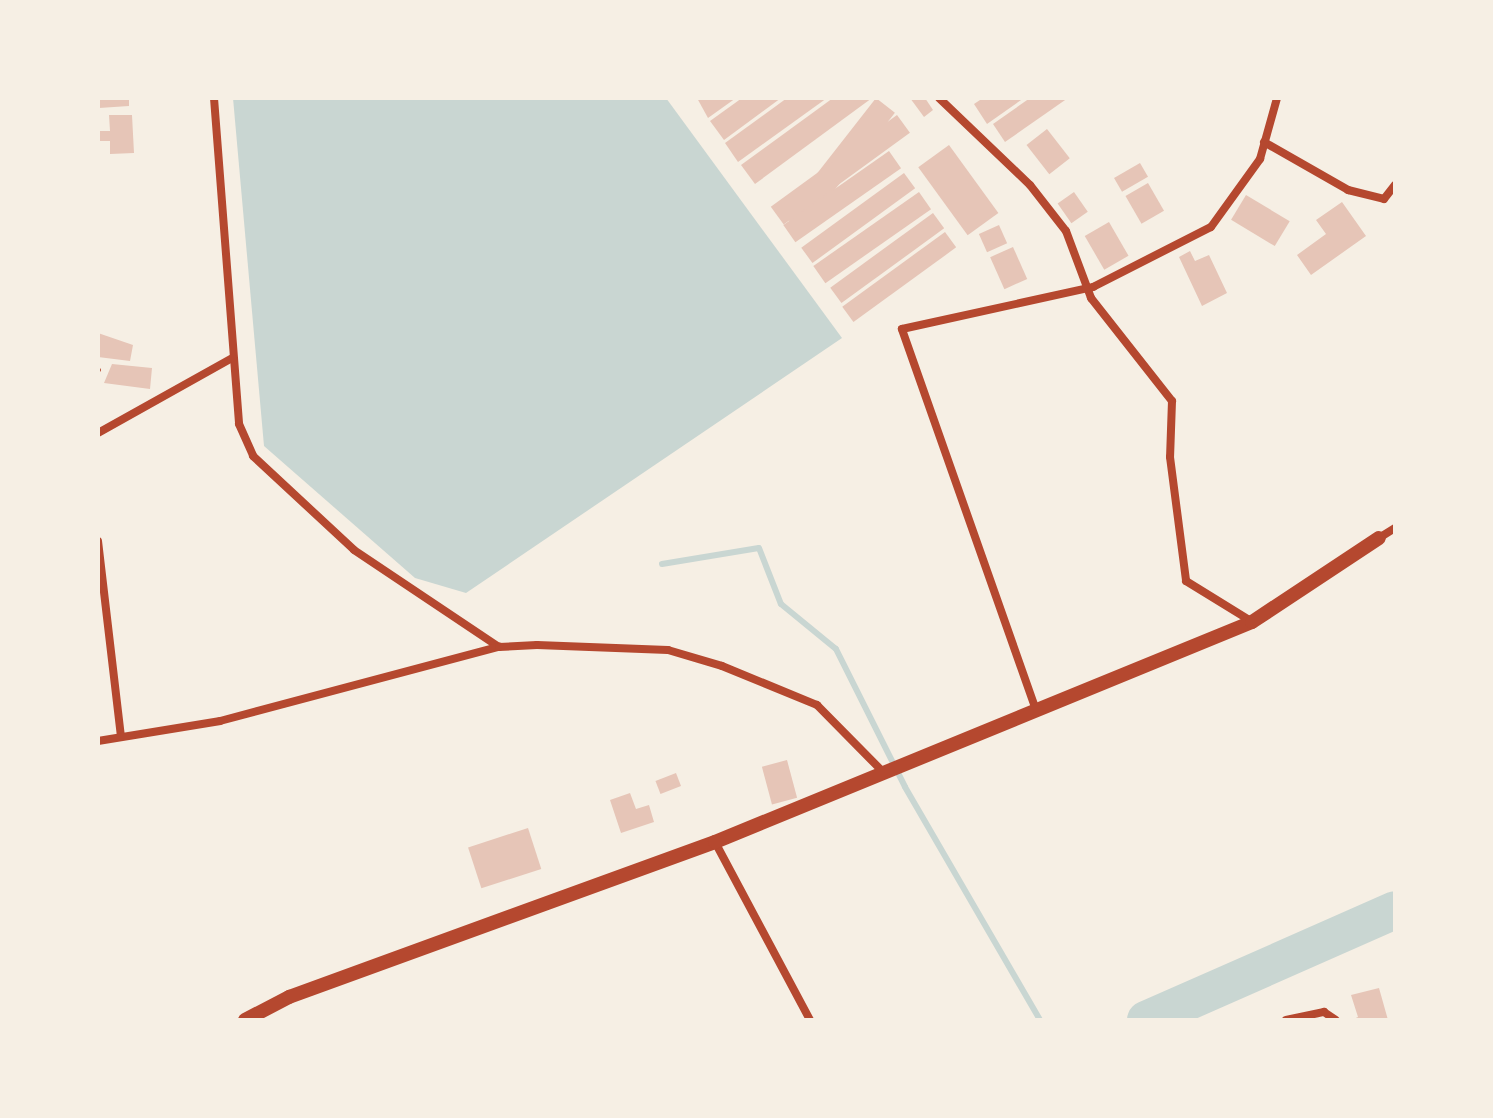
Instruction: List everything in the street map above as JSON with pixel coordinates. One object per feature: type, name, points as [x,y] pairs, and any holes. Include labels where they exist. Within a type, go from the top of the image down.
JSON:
[{"type":"street","points":[[214,98],[239,424],[253,456],[354,550],[499,647]]},
{"type":"street","points":[[939,98],[1030,185],[1066,231],[1093,287],[1091,298],[1172,401],[1170,457],[1186,581],[1252,622]]},
{"type":"street","points":[[1036,710],[902,329],[1093,287],[1211,227],[1264,142],[1277,98]]},
{"type":"street","points":[[1264,142],[1348,190],[1384,199],[1395,185]]},
{"type":"street","points":[[98,433],[232,358]]},
{"type":"street","points":[[245,1020],[715,842],[881,770],[1252,622],[1395,528]]},
{"type":"street","points":[[98,541],[121,737]]},
{"type":"street","points":[[98,741],[220,721],[499,647],[668,650],[722,666],[817,705],[881,770]]},
{"type":"street","points":[[715,842],[810,1020]]},
{"type":"street","points":[[1286,1020],[1324,1012],[1336,1020]]},
{"type":"shaded area","points":[[233,98],[666,98],[842,338],[466,593],[415,578],[264,446]]},
{"type":"building","points":[[99,98],[129,98],[129,106],[99,108]]},
{"type":"building","points":[[697,98],[736,98],[708,118]]},
{"type":"building","points":[[742,98],[781,98],[724,140],[710,121]]},
{"type":"building","points":[[787,98],[827,98],[738,162],[725,143]]},
{"type":"building","points":[[833,98],[872,98],[755,184],[741,165]]},
{"type":"building","points":[[876,98],[895,113],[803,231],[784,216]]},
{"type":"building","points":[[910,98],[925,98],[933,110],[924,117]]},
{"type":"building","points":[[983,98],[1024,98],[987,124],[974,104]]},
{"type":"building","points":[[1030,98],[1068,98],[1005,142],[993,124]]},
{"type":"building","points":[[109,115],[132,115],[134,153],[110,154],[110,141],[98,141],[98,131],[110,131]]},
{"type":"building","points":[[897,115],[910,133],[784,224],[771,207]]},
{"type":"building","points":[[1047,129],[1070,158],[1049,174],[1027,145]]},
{"type":"building","points":[[949,145],[998,213],[968,235],[918,167]]},
{"type":"building","points":[[889,151],[901,168],[795,242],[783,225]]},
{"type":"building","points":[[1140,163],[1148,177],[1122,192],[1114,178]]},
{"type":"building","points":[[904,173],[915,188],[812,263],[801,248]]},
{"type":"building","points":[[1148,183],[1164,211],[1141,224],[1125,196]]},
{"type":"building","points":[[919,192],[931,209],[825,283],[813,266]]},
{"type":"building","points":[[1074,192],[1088,212],[1071,223],[1058,203]]},
{"type":"building","points":[[1246,195],[1290,221],[1275,246],[1231,220]]},
{"type":"building","points":[[1342,202],[1366,236],[1311,275],[1297,255],[1326,234],[1316,220]]},
{"type":"building","points":[[933,213],[944,228],[841,303],[830,288]]},
{"type":"building","points":[[1109,222],[1128,256],[1104,270],[1085,236]]},
{"type":"building","points":[[999,225],[1007,243],[987,252],[979,234]]},
{"type":"building","points":[[945,232],[956,247],[853,322],[842,307]]},
{"type":"building","points":[[1013,247],[1027,279],[1004,289],[990,257]]},
{"type":"building","points":[[1190,251],[1195,261],[1209,255],[1227,293],[1202,306],[1179,257]]},
{"type":"building","points":[[98,333],[133,345],[130,361],[98,357]]},
{"type":"building","points":[[112,364],[152,368],[150,389],[104,383]]},
{"type":"building","points":[[787,760],[797,798],[772,804],[762,767]]},
{"type":"building","points":[[676,773],[681,786],[660,794],[655,781]]},
{"type":"building","points":[[630,793],[636,809],[649,805],[654,822],[621,833],[610,800]]},
{"type":"building","points":[[528,828],[541,869],[481,888],[468,847]]},
{"type":"building","points":[[1379,988],[1388,1020],[1351,1020],[1358,1017],[1351,995]]},
{"type":"waterway","points":[[662,564],[759,548],[781,604],[836,649],[905,787],[1040,1020]]},
{"type":"waterway","points":[[1146,1020],[1395,910]]}]
